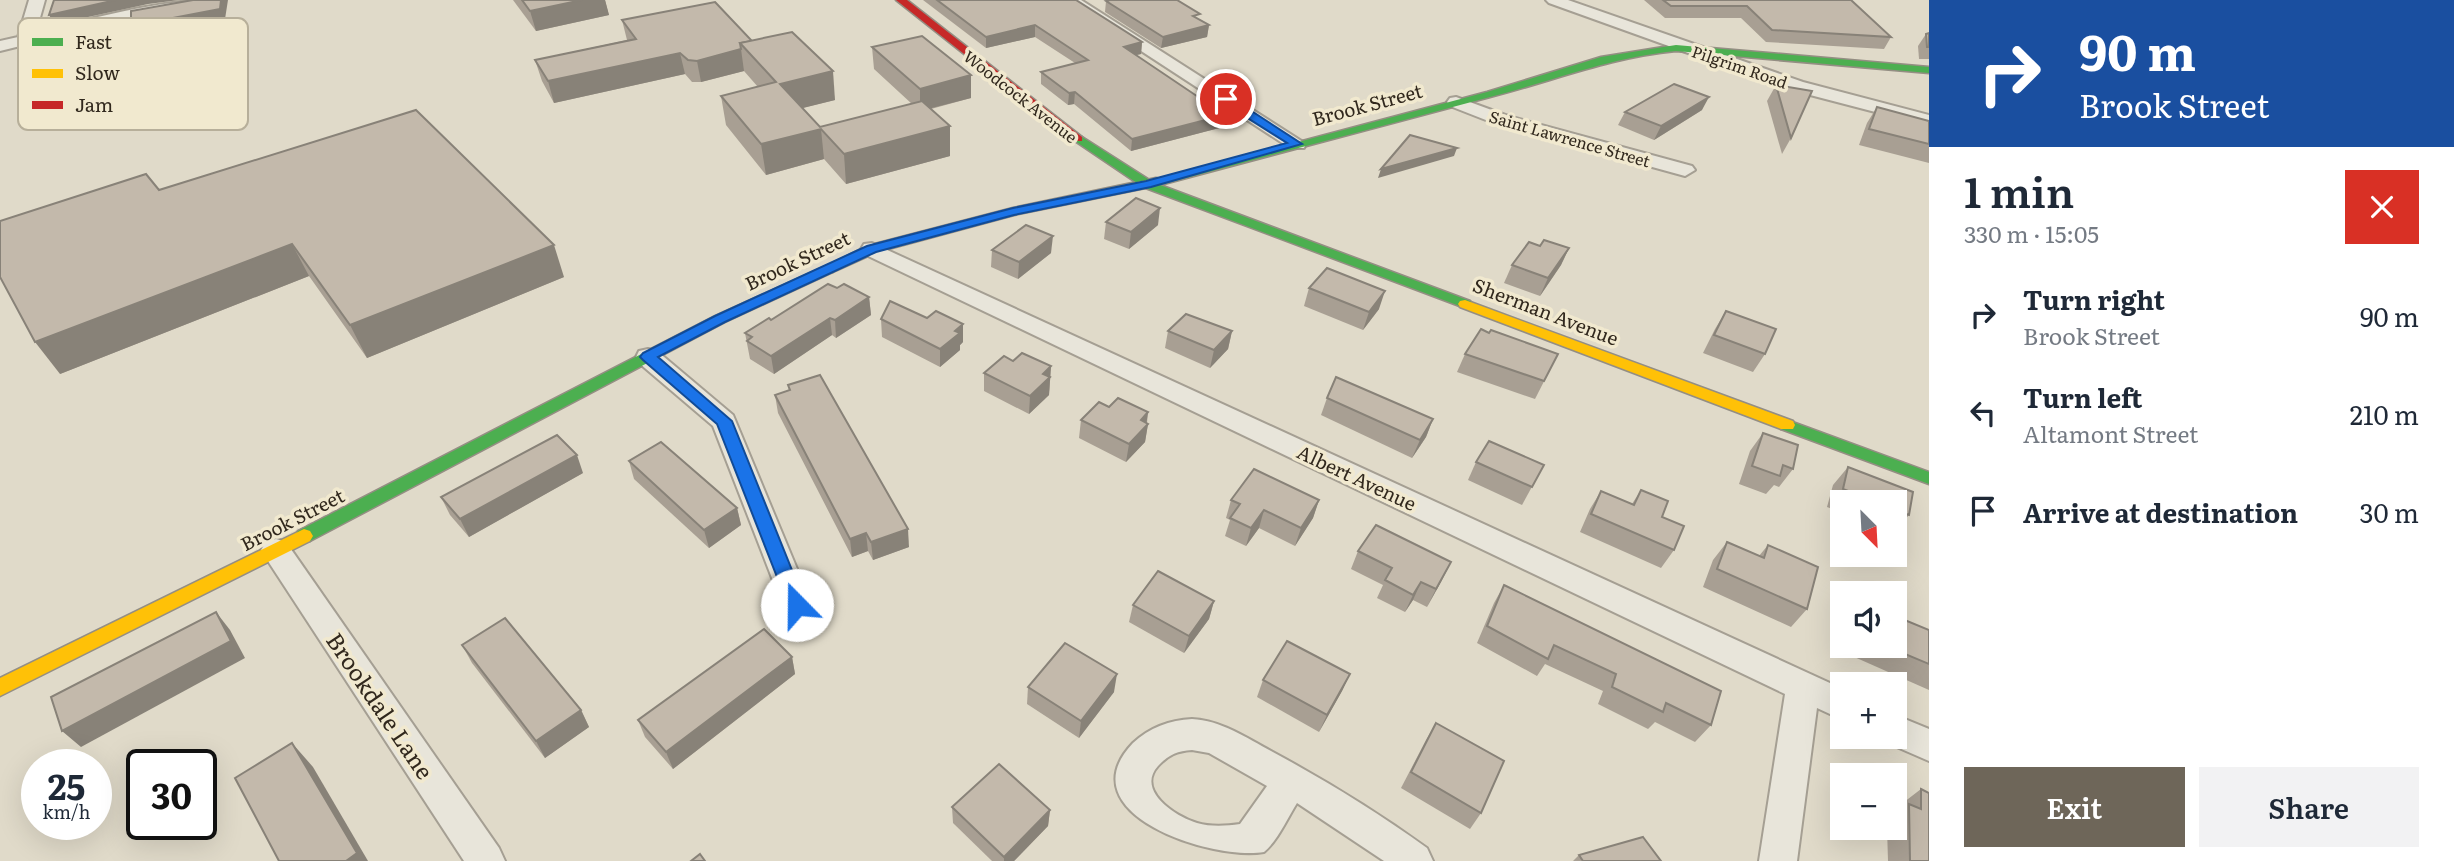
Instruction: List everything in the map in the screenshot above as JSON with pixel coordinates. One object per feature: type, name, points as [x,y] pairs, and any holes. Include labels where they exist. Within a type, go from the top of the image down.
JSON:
[{"type":"street","points":[[32,18],[37,0]]},
{"type":"street","points":[[113,18],[210,0]]},
{"type":"street","name":"Woodcock Avenue","points":[[901,0],[1066,133],[1147,184]]},
{"type":"street","name":"Pilgrim Road","points":[[1554,0],[1797,86],[1929,121]]},
{"type":"street","points":[[1078,4],[1112,3]]},
{"type":"street","points":[[1078,4],[1297,144]]},
{"type":"street","points":[[0,46],[18,40]]},
{"type":"street","name":"Brook Street","points":[[0,687],[276,550],[720,319],[872,249],[1013,212],[1147,184],[1456,102],[1578,66],[1647,50],[1693,50],[1929,70]]},
{"type":"street","name":"Saint Lawrence Street","points":[[1456,102],[1502,120],[1685,170]]},
{"type":"street","name":"Sherman Avenue","points":[[1147,184],[1929,478]]},
{"type":"street","name":"Albert Avenue","points":[[872,249],[1830,699]]},
{"type":"street","points":[[648,357],[724,421],[797,605]]},
{"type":"street","name":"Brookdale Lane","points":[[276,550],[485,861]]},
{"type":"street","points":[[1778,861],[1803,686]]},
{"type":"street","points":[[1907,735],[1929,745]]},
{"type":"street","points":[[1291,780],[1328,800],[1414,861]]},
{"type":"building","points":[[54,0],[116,0],[49,15]]},
{"type":"building","points":[[193,0],[221,0],[220,9],[173,18],[131,18],[131,11]]},
{"type":"building","points":[[522,0],[582,0],[530,11]]},
{"type":"building","points":[[937,0],[1076,0],[1142,42],[1124,47],[1225,115],[1132,139],[1075,92],[1069,93],[1041,72],[1088,60],[1035,25],[986,37]]},
{"type":"building","points":[[1177,0],[1200,14],[1193,16],[1209,25],[1163,37],[1106,1]]},
{"type":"building","points":[[1663,0],[1851,0],[1891,37],[1772,30],[1747,6],[1671,6]]},
{"type":"building","points":[[715,2],[752,41],[740,43],[741,49],[697,61],[688,60],[680,53],[548,81],[535,60],[636,39],[622,20]]},
{"type":"building","points":[[792,32],[833,71],[780,84],[820,127],[922,101],[950,126],[844,154],[821,129],[761,144],[721,96],[776,82],[740,43]]},
{"type":"building","points":[[1929,33],[1929,47],[1927,47],[1926,34]]},
{"type":"building","points":[[922,36],[971,75],[920,89],[872,47]]},
{"type":"building","points":[[1674,84],[1709,97],[1661,126],[1625,112]]},
{"type":"building","points":[[1776,85],[1812,91],[1791,138]]},
{"type":"building","points":[[1877,107],[1929,121],[1929,144],[1869,129]]},
{"type":"building","points":[[416,110],[554,245],[350,325],[292,244],[35,342],[0,277],[0,221],[146,174],[159,190]]},
{"type":"building","points":[[1410,135],[1457,148],[1381,169]]},
{"type":"building","points":[[1136,198],[1160,208],[1131,232],[1106,222]]},
{"type":"building","points":[[1026,225],[1053,236],[1019,262],[992,250]]},
{"type":"building","points":[[1544,240],[1569,248],[1548,278],[1512,265],[1529,242],[1540,246]]},
{"type":"building","points":[[1327,268],[1385,291],[1369,312],[1309,288]]},
{"type":"building","points":[[828,284],[837,288],[844,284],[869,297],[835,320],[830,318],[771,356],[747,341],[752,337],[745,333]]},
{"type":"building","points":[[890,301],[927,318],[936,311],[963,324],[955,331],[960,333],[940,349],[881,319]]},
{"type":"building","points":[[1726,311],[1776,329],[1765,354],[1714,335]]},
{"type":"building","points":[[1186,314],[1232,331],[1214,350],[1168,331]]},
{"type":"building","points":[[1481,329],[1489,333],[1491,330],[1558,354],[1544,381],[1465,354]]},
{"type":"building","points":[[1022,353],[1051,366],[1043,374],[1050,377],[1030,396],[984,373],[1004,356],[1013,361]]},
{"type":"building","points":[[820,375],[908,529],[871,542],[866,533],[850,539],[775,395],[790,390],[788,385]]},
{"type":"building","points":[[1336,377],[1433,419],[1420,440],[1327,398]]},
{"type":"building","points":[[1118,398],[1148,412],[1141,420],[1148,424],[1129,444],[1081,420],[1099,402],[1109,407]]},
{"type":"building","points":[[1763,433],[1798,445],[1793,469],[1783,465],[1780,476],[1752,466]]},
{"type":"building","points":[[557,435],[577,455],[460,519],[441,497]]},
{"type":"building","points":[[1489,441],[1544,465],[1532,487],[1476,462]]},
{"type":"building","points":[[661,442],[737,508],[704,530],[629,461]]},
{"type":"building","points":[[1848,467],[1908,490],[1846,490],[1843,489]]},
{"type":"building","points":[[1254,469],[1319,500],[1301,528],[1264,510],[1251,528],[1230,518],[1240,504],[1231,500]]},
{"type":"building","points":[[1641,490],[1668,501],[1662,517],[1684,526],[1674,550],[1591,514],[1601,491],[1634,505]]},
{"type":"building","points":[[1908,490],[1913,492],[1908,515]]},
{"type":"building","points":[[1376,525],[1451,562],[1436,589],[1421,582],[1413,595],[1385,580],[1392,568],[1358,551]]},
{"type":"building","points":[[1727,542],[1764,558],[1768,545],[1818,567],[1807,609],[1717,569]]},
{"type":"building","points":[[1158,571],[1214,601],[1189,636],[1133,605]]},
{"type":"building","points":[[1504,585],[1721,691],[1711,725],[1666,703],[1663,712],[1612,687],[1616,674],[1554,645],[1548,659],[1487,626]]},
{"type":"building","points":[[216,612],[231,641],[62,731],[51,697]]},
{"type":"building","points":[[505,618],[581,710],[536,741],[462,645]]},
{"type":"building","points":[[1907,621],[1929,630],[1929,664],[1907,655]]},
{"type":"building","points":[[764,629],[792,657],[666,752],[638,720]]},
{"type":"building","points":[[1287,641],[1350,674],[1327,715],[1263,680]]},
{"type":"building","points":[[1065,643],[1117,674],[1081,721],[1028,687]]},
{"type":"building","points":[[1436,723],[1504,761],[1481,813],[1411,772]]},
{"type":"building","points":[[292,743],[357,853],[346,861],[279,861],[235,778]]},
{"type":"building","points":[[999,764],[1050,810],[1004,857],[952,807]]},
{"type":"building","points":[[1921,789],[1929,793],[1929,861],[1910,861],[1909,804],[1921,809]]},
{"type":"building","points":[[1643,837],[1661,861],[1583,861],[1579,855]]},
{"type":"building","points":[[700,854],[705,861],[691,861]]},
{"type":"traffic: fast","points":[[1156,182],[1491,94],[1605,60],[1652,50],[1676,48],[1929,70]]},
{"type":"traffic: fast","points":[[1078,139],[1147,184],[1465,304]]},
{"type":"traffic: fast","points":[[304,536],[720,319],[828,269]]},
{"type":"traffic: fast","points":[[1787,425],[1929,478]]},
{"type":"traffic: slow","points":[[828,269],[872,249],[1013,212],[1156,182]]},
{"type":"traffic: slow","points":[[1465,304],[1787,425]]},
{"type":"traffic: slow","points":[[0,687],[304,536]]},
{"type":"traffic: jam","points":[[901,0],[1078,139]]},
{"type":"route","points":[[797,605],[724,421],[648,357],[720,319],[872,249],[1013,212],[1147,184],[1297,144],[1226,99]]}]
